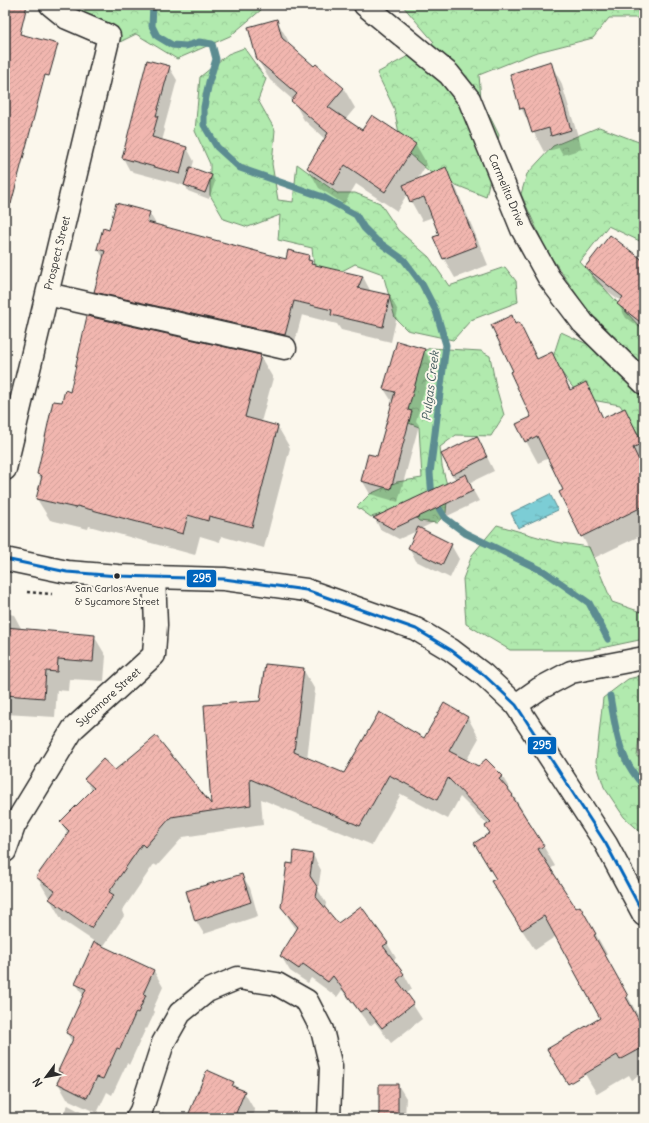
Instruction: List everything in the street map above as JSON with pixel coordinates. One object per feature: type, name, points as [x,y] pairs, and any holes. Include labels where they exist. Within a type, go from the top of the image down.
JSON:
[{"type":"street","name":"Prospect Street","points":[[5,469],[109,36],[67,18],[51,5]]},
{"type":"street","name":"Carmelita Drive","points":[[365,5],[449,74],[469,99],[522,229],[549,278],[583,323],[644,383]]},
{"type":"street","points":[[47,294],[285,348]]},
{"type":"street","points":[[5,559],[67,572],[224,579],[306,590],[416,629],[451,650],[484,675],[516,705],[606,844],[644,915]]},
{"type":"street","name":"Sycamore Street","points":[[5,851],[14,826],[73,729],[154,655],[156,625],[154,577]]},
{"type":"street","points":[[516,705],[539,689],[571,672],[644,658]]},
{"type":"street","points":[[138,1118],[163,1043],[180,1013],[207,991],[238,978],[277,984],[307,1001],[322,1030],[331,1067],[329,1118]]},
{"type":"green space","points":[[69,5],[252,5],[261,10],[230,36],[177,59],[136,34],[118,43]]},
{"type":"green space","points":[[402,5],[644,5],[644,18],[609,18],[593,38],[534,53],[479,75],[481,99],[499,135],[486,197],[436,177],[402,148],[394,108],[377,73],[434,42]]},
{"type":"green space","points":[[244,48],[266,79],[258,100],[275,130],[272,164],[278,200],[293,202],[297,164],[337,193],[355,193],[380,203],[398,230],[429,257],[449,286],[505,267],[516,281],[518,302],[471,320],[453,340],[407,330],[395,318],[383,274],[355,264],[316,285],[312,248],[278,240],[280,215],[248,227],[224,219],[210,195],[210,164],[195,131],[200,77],[228,54]]},
{"type":"green space","points":[[599,127],[644,144],[644,243],[608,226],[580,262],[640,327],[644,323],[644,439],[641,438],[620,405],[581,398],[552,360],[561,332],[598,349],[597,324],[546,250],[521,194],[527,174],[553,146]]},
{"type":"green space","points":[[430,348],[481,351],[490,356],[496,387],[504,415],[491,436],[456,435],[440,447],[442,466],[448,489],[446,513],[437,523],[419,521],[407,507],[371,517],[357,507],[370,494],[397,482],[422,478],[419,427],[396,418],[415,355]]},
{"type":"green space","points":[[497,525],[555,542],[589,547],[612,602],[644,613],[644,639],[592,650],[510,650],[466,624],[463,579],[472,555]]},
{"type":"green space","points":[[644,675],[644,717],[641,717],[637,757],[644,756],[644,835],[624,817],[604,787],[596,762],[603,698],[628,679]]},
{"type":"water","points":[[550,494],[558,510],[518,528],[511,513]]},
{"type":"building","points":[[5,5],[27,5],[20,34],[58,44],[49,76],[45,75],[11,204],[5,204]]},
{"type":"building","points":[[277,19],[282,38],[314,66],[316,64],[344,88],[328,107],[362,130],[372,115],[416,144],[385,192],[345,165],[333,185],[307,168],[328,133],[291,101],[297,94],[257,60],[248,27]]},
{"type":"building","points":[[147,60],[170,66],[156,116],[158,116],[152,137],[187,147],[180,174],[122,158]]},
{"type":"building","points":[[551,61],[571,130],[551,136],[549,128],[532,133],[524,108],[520,109],[510,74]]},
{"type":"building","points":[[190,167],[212,175],[205,193],[184,185]]},
{"type":"building","points":[[446,167],[477,246],[443,259],[433,237],[439,235],[424,197],[410,202],[403,185]]},
{"type":"building","points":[[116,203],[150,212],[147,222],[286,259],[288,250],[309,255],[308,260],[312,261],[311,264],[363,276],[358,288],[390,295],[383,327],[331,315],[332,310],[294,301],[285,335],[94,292],[105,251],[97,249],[103,228],[109,230]]},
{"type":"building","points":[[610,235],[644,261],[644,325],[617,304],[623,297],[585,267]]},
{"type":"building","points":[[512,315],[515,324],[519,322],[537,359],[552,352],[570,390],[586,382],[603,418],[625,408],[642,443],[633,448],[644,471],[644,506],[581,537],[559,492],[563,490],[537,436],[525,442],[516,424],[531,417],[510,372],[513,371],[491,325]]},
{"type":"building","points":[[87,316],[261,355],[245,417],[278,426],[252,527],[209,516],[208,521],[188,515],[183,534],[77,506],[76,508],[36,499],[42,476],[37,474],[53,401],[62,402],[65,390],[70,392]]},
{"type":"building","points":[[397,341],[425,349],[408,410],[412,411],[391,489],[361,481],[368,454],[377,456],[395,392],[383,389]]},
{"type":"building","points":[[477,436],[487,457],[452,475],[441,454]]},
{"type":"building","points":[[466,474],[473,491],[393,529],[373,518]]},
{"type":"building","points":[[418,527],[452,544],[442,565],[408,548]]},
{"type":"building","points":[[5,627],[95,635],[93,662],[58,659],[57,672],[46,671],[44,698],[5,695]]},
{"type":"building","points":[[265,664],[304,668],[294,752],[344,773],[379,712],[424,738],[444,703],[468,717],[449,751],[478,766],[486,759],[503,776],[499,779],[513,795],[512,796],[544,846],[538,849],[576,908],[580,906],[596,934],[594,935],[628,996],[626,997],[644,1030],[644,1047],[620,1060],[617,1055],[568,1084],[547,1049],[600,1018],[544,916],[522,930],[491,881],[496,879],[474,843],[490,833],[485,826],[491,822],[448,778],[437,800],[389,775],[360,826],[250,779],[251,805],[171,817],[145,847],[142,844],[109,892],[114,895],[91,928],[49,899],[55,891],[36,877],[69,831],[60,822],[94,788],[84,779],[103,759],[115,770],[156,736],[211,804],[204,705],[260,701]]},
{"type":"building","points":[[294,851],[313,854],[310,876],[318,888],[316,897],[338,923],[361,906],[388,943],[383,946],[404,974],[397,980],[414,1003],[382,1028],[366,1008],[360,1012],[333,976],[328,982],[303,964],[299,969],[280,956],[298,927],[281,907],[287,863],[293,864]]},
{"type":"building","points":[[242,874],[251,902],[195,921],[186,891]]},
{"type":"building","points":[[94,942],[154,970],[143,994],[146,995],[138,1013],[136,1012],[120,1049],[117,1048],[103,1079],[97,1077],[87,1098],[57,1083],[62,1073],[58,1071],[74,1037],[66,1033],[86,989],[75,984]]},
{"type":"building","points":[[207,1070],[234,1082],[232,1086],[245,1091],[234,1118],[187,1118]]},
{"type":"building","points":[[379,1084],[398,1084],[398,1118],[379,1118]]},
{"type":"waterway","name":"Pulgas Creek","points":[[153,5],[152,26],[157,36],[172,45],[186,46],[199,42],[212,44],[216,59],[209,82],[204,107],[204,125],[217,147],[240,168],[323,197],[356,215],[364,228],[376,240],[404,260],[422,284],[436,311],[446,345],[430,473],[432,497],[445,518],[465,533],[545,572],[589,603],[608,639]]},
{"type":"waterway","name":"Pulgas Creek","points":[[610,696],[623,754],[635,776],[644,786]]},
{"type":"transit line","name":"295","points":[[5,559],[67,572],[118,576],[224,579],[306,590],[416,629],[451,650],[484,675],[516,705],[606,844],[644,915]]},
{"type":"place","name":"San Carlos Avenue & Sycamore Street","points":[[117,576]]}]
